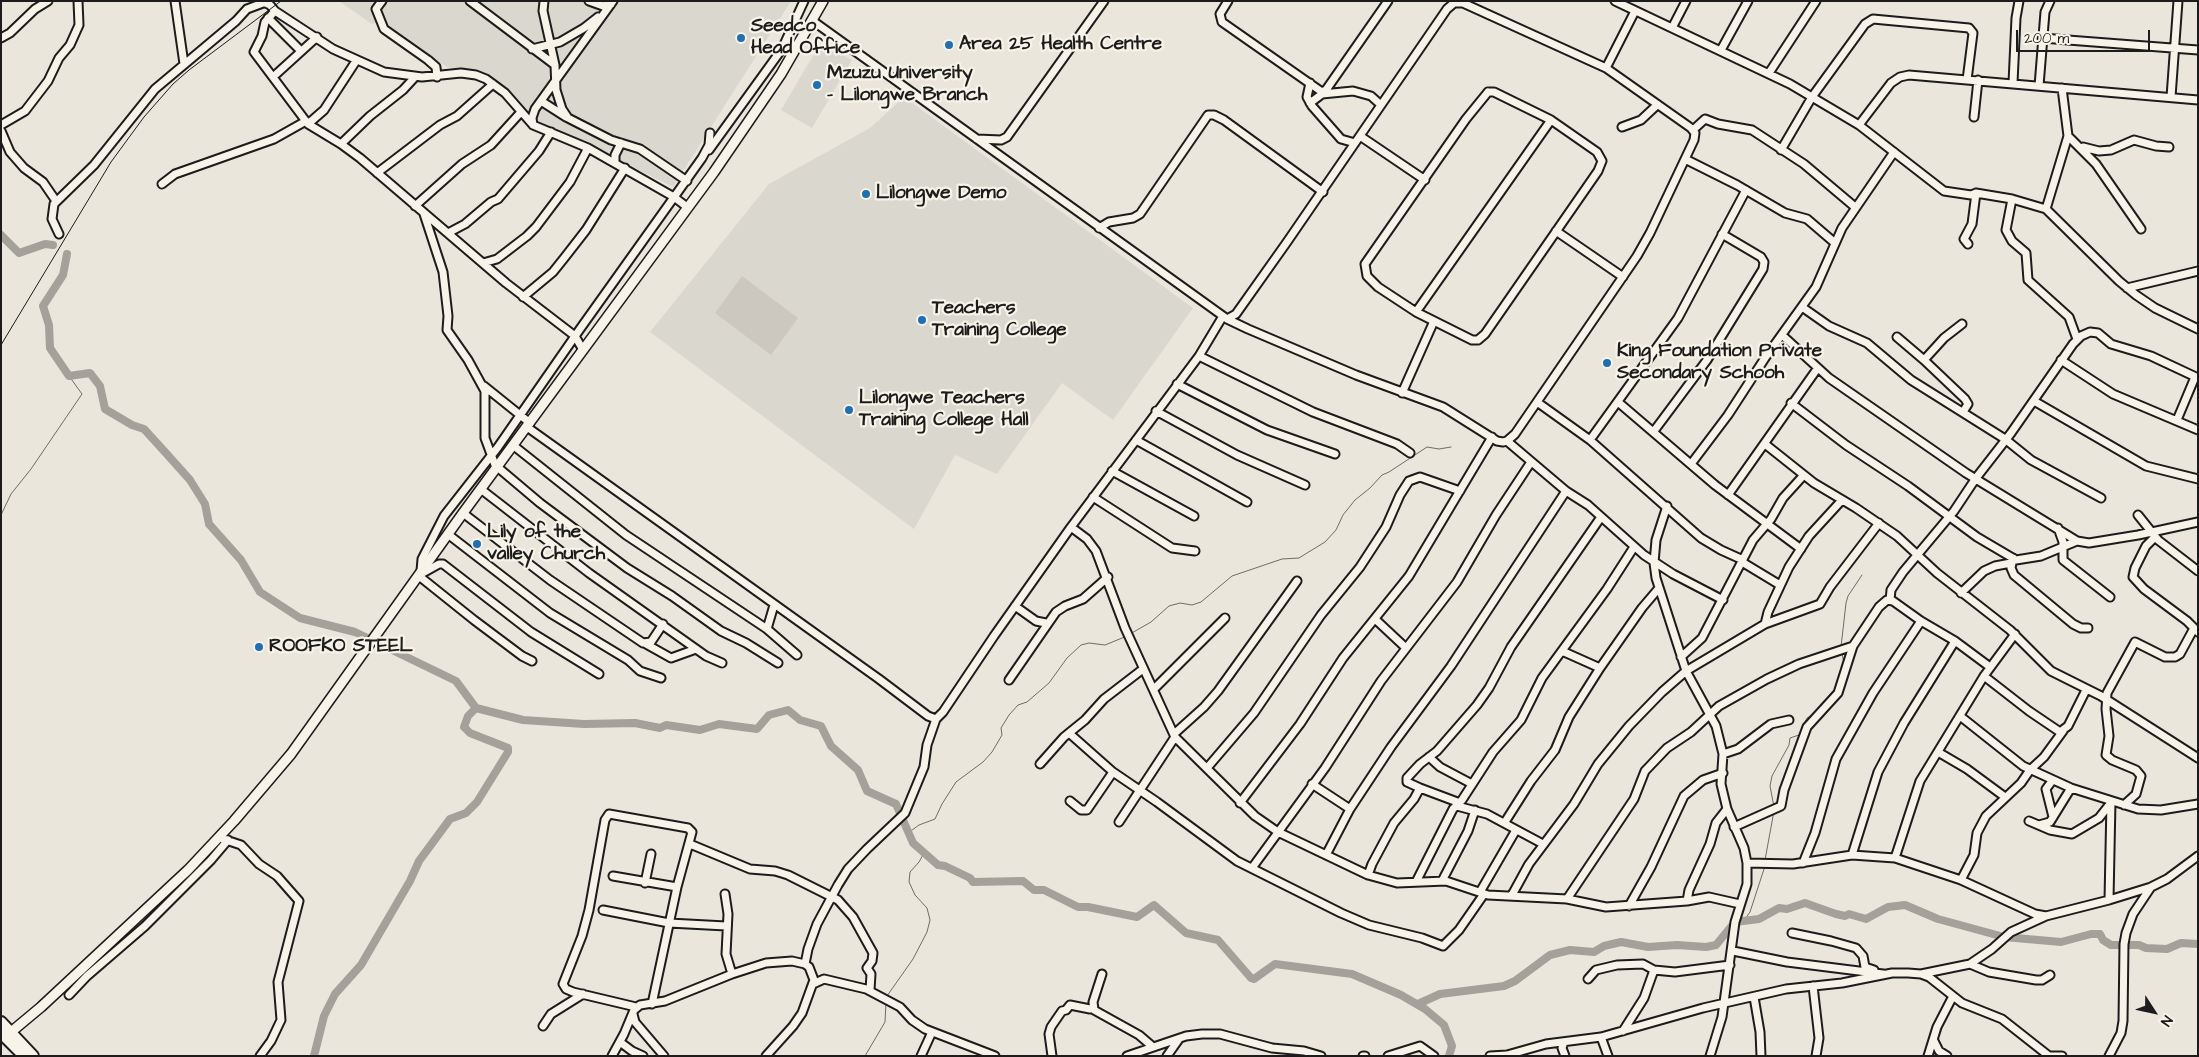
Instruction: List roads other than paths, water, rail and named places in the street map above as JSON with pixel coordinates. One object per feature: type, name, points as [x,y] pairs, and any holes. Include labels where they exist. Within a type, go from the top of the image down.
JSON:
[{"type":"highway","points":[[1,1022],[5,1036],[24,1056]]},
{"type":"highway","points":[[5,1036],[33,1056]]},
{"type":"main road","points":[[5,1036],[224,839],[304,737],[688,207],[781,74],[823,1]]},
{"type":"street","points":[[1,38],[10,33],[35,9],[48,1]]},
{"type":"street","points":[[1,125],[25,111],[48,80],[59,58],[70,44],[79,24],[78,1]]},
{"type":"street","points":[[175,1],[184,64]]},
{"type":"street","points":[[382,1],[376,9],[384,29],[428,60],[436,68],[437,77]]},
{"type":"street","points":[[470,1],[555,65]]},
{"type":"street","points":[[544,1],[543,11],[556,72],[554,83],[562,109],[568,118]]},
{"type":"street","points":[[589,1],[603,6],[612,3]]},
{"type":"street","points":[[702,158],[732,120],[782,49],[804,1]]},
{"type":"street","points":[[977,139],[1001,140],[1007,137],[1104,1]]},
{"type":"street","points":[[1228,1],[1220,14],[1222,22],[1322,92],[1326,90],[1388,1]]},
{"type":"street","points":[[1615,1],[1769,73],[1812,97],[1859,126],[1944,191],[1971,195],[1976,193],[2012,199],[2046,208],[2127,288],[2155,308],[2196,327]]},
{"type":"street","points":[[1672,28],[1686,1]]},
{"type":"street","points":[[1721,50],[1748,1]]},
{"type":"street","points":[[1769,73],[1816,1]]},
{"type":"street","points":[[2013,83],[2016,18],[2020,1]]},
{"type":"street","points":[[2039,86],[2045,12],[2050,1]]},
{"type":"street","points":[[2171,97],[2178,1]]},
{"type":"street","points":[[59,234],[52,216],[56,202],[94,165],[155,89],[236,21],[247,9],[267,2],[275,11],[333,49],[356,61],[391,75],[437,77],[461,73],[476,75],[505,93],[533,125],[588,148],[615,162],[688,207]]},
{"type":"street","points":[[805,964],[808,948],[817,924],[831,896],[848,869],[905,812],[924,767],[936,719],[943,712],[1071,527],[1199,356],[1225,317],[1236,314],[1323,192],[1447,9],[1454,3],[1461,2],[1606,68],[1693,130],[1695,136],[1650,233],[1623,277],[1515,434],[1507,441],[1497,441],[1455,413],[1402,393],[1225,317],[812,21]]},
{"type":"street","points":[[532,49],[570,38],[612,3]]},
{"type":"street","points":[[533,125],[533,113],[612,3]]},
{"type":"street","points":[[275,11],[268,18],[254,52],[307,122],[341,144],[377,173],[523,297],[575,336],[584,350]]},
{"type":"street","points":[[1606,68],[1634,11]]},
{"type":"street","points":[[268,18],[302,52]]},
{"type":"street","points":[[1781,150],[1812,97],[1865,24],[1872,19],[1969,28],[1973,33],[1967,80]]},
{"type":"street","points":[[273,77],[317,38]]},
{"type":"street","points":[[2042,38],[2198,50]]},
{"type":"street","points":[[162,184],[175,174],[274,139],[307,122],[324,110],[356,61]]},
{"type":"street","points":[[1859,126],[1887,87],[1900,77],[1914,75],[2198,100]]},
{"type":"street","points":[[341,144],[370,116],[404,90],[415,77]]},
{"type":"street","points":[[1974,117],[1978,80]]},
{"type":"street","points":[[377,173],[440,124],[457,116],[493,84]]},
{"type":"street","points":[[1310,84],[1307,97],[1310,103],[1341,139],[1356,144]]},
{"type":"street","points":[[2046,208],[2068,136],[2062,88]]},
{"type":"street","points":[[1310,103],[1322,94],[1353,91],[1362,92],[1382,104]]},
{"type":"street","points":[[1488,92],[1494,92],[1550,120],[1597,152],[1602,161],[1598,171],[1481,338],[1472,340],[1416,312],[1370,280],[1365,270],[1365,264],[1466,119],[1488,92]]},
{"type":"street","points":[[541,101],[568,118],[622,143],[640,149],[687,181]]},
{"type":"street","points":[[1622,127],[1641,120],[1658,105]]},
{"type":"street","points":[[415,206],[468,158],[491,145],[521,112]]},
{"type":"street","points":[[1099,228],[1109,222],[1133,218],[1140,214],[1208,115],[1214,115],[1224,120],[1323,192]]},
{"type":"street","points":[[1693,130],[1705,119],[1718,124],[1748,128],[1804,164],[1855,207]]},
{"type":"street","points":[[1416,312],[1550,120]]},
{"type":"street","points":[[1,132],[10,152],[24,168],[43,182],[56,202]]},
{"type":"street","points":[[448,233],[465,224],[491,202],[498,199],[539,151],[551,132]]},
{"type":"street","points":[[420,575],[422,559],[444,516],[491,456],[687,181],[709,146],[710,133]]},
{"type":"street","points":[[1360,136],[1425,180]]},
{"type":"street","points":[[2068,136],[2096,164],[2141,229]]},
{"type":"street","points":[[2080,146],[2099,151],[2111,150],[2134,140],[2156,146],[2169,147]]},
{"type":"street","points":[[615,162],[615,155],[622,143]]},
{"type":"street","points":[[483,264],[497,259],[536,227],[570,182],[588,148]]},
{"type":"street","points":[[1691,464],[1728,416],[1756,372],[1816,287],[1842,228],[1894,152]]},
{"type":"street","points":[[1685,159],[1746,190],[1785,213],[1807,219],[1835,243]]},
{"type":"street","points":[[523,297],[553,272],[586,230],[625,168]]},
{"type":"street","points":[[1590,440],[1678,318],[1746,190]]},
{"type":"street","points":[[1968,244],[1964,239],[1972,224],[1976,193]]},
{"type":"street","points":[[2012,199],[2006,230],[2012,241],[2026,253],[2028,280],[2069,317],[2078,339]]},
{"type":"street","points":[[424,214],[443,272],[448,316],[447,330],[482,385],[486,398],[485,438],[491,456],[498,468],[627,568],[672,596],[721,631],[746,643],[778,663]]},
{"type":"street","points":[[1821,231],[1829,232],[1842,228]]},
{"type":"street","points":[[1556,231],[1623,277]]},
{"type":"street","points":[[1654,432],[1707,360],[1763,269],[1764,262],[1760,257],[1722,234]]},
{"type":"street","points":[[2127,288],[2198,271]]},
{"type":"street","points":[[1802,307],[1829,326],[1867,343],[1911,380],[2005,439],[2044,468],[2101,498]]},
{"type":"street","points":[[1402,393],[1434,321]]},
{"type":"street","points":[[1924,360],[1944,338],[1962,324]]},
{"type":"street","points":[[1890,600],[1890,590],[1950,517],[1976,478],[2034,401],[2061,360],[2078,339],[2085,334],[2096,333],[2111,344],[2151,356],[2196,377],[2177,420]]},
{"type":"street","points":[[1782,335],[1818,369],[1976,478],[2077,541],[2089,543],[2154,534],[2198,522]]},
{"type":"street","points":[[1897,337],[1966,399],[1968,404],[1963,412]]},
{"type":"street","points":[[1199,356],[1305,409],[1397,444],[1410,453]]},
{"type":"street","points":[[2061,360],[2113,394],[2198,430]]},
{"type":"street","points":[[1728,495],[1765,444],[1791,403],[1818,369]]},
{"type":"street","points":[[1177,384],[1267,430],[1335,454]]},
{"type":"street","points":[[482,385],[520,415],[529,425],[928,716],[936,719]]},
{"type":"street","points":[[2034,401],[2146,466],[2198,479]]},
{"type":"street","points":[[1537,402],[1590,440],[1701,538],[1743,561],[1780,585]]},
{"type":"street","points":[[1618,402],[1728,495],[1801,548]]},
{"type":"street","points":[[1791,403],[1846,445],[1908,486],[2012,561],[2014,575],[2073,624],[2081,628],[2088,628]]},
{"type":"street","points":[[1156,411],[1237,455],[1304,485]]},
{"type":"street","points":[[1240,802],[1300,724],[1343,658],[1417,564],[1492,437]]},
{"type":"street","points":[[1136,440],[1247,502]]},
{"type":"street","points":[[1507,441],[1566,491],[1588,505],[1654,563],[1722,600]]},
{"type":"street","points":[[1765,444],[1804,476],[1897,536],[1961,593],[2015,634],[2051,670],[2106,699],[2198,758]]},
{"type":"street","points":[[514,446],[626,535],[767,629],[797,655]]},
{"type":"street","points":[[1252,868],[1328,763],[1378,685],[1457,582],[1496,515],[1531,462]]},
{"type":"street","points":[[1112,471],[1194,516]]},
{"type":"street","points":[[1681,658],[1702,638],[1753,540],[1779,504],[1804,476]]},
{"type":"street","points":[[1208,768],[1254,713],[1321,615],[1363,563],[1386,527],[1406,485],[1413,478],[1420,477],[1460,492]]},
{"type":"street","points":[[482,490],[566,556],[706,656],[722,663]]},
{"type":"street","points":[[1326,855],[1350,809],[1391,746],[1451,666],[1566,491]]},
{"type":"street","points":[[1093,497],[1172,548],[1194,551]]},
{"type":"street","points":[[1765,624],[1768,612],[1780,585],[1801,548],[1818,525],[1842,500]]},
{"type":"street","points":[[1667,506],[1657,532],[1654,563],[1659,588],[1686,671],[1711,714],[1719,735],[1723,754],[1721,784],[1726,809],[1744,848],[1748,863],[1747,884],[1735,922],[1733,952],[1724,1003],[1710,1056]]},
{"type":"street","points":[[464,514],[550,580],[646,644],[671,658],[696,649]]},
{"type":"street","points":[[2138,515],[2154,534],[2180,559],[2198,571]]},
{"type":"street","points":[[1542,844],[1505,822],[1420,788],[1407,780],[1420,764],[1442,745],[1478,705],[1511,647],[1601,517]]},
{"type":"street","points":[[1512,895],[1542,844],[1570,809],[1598,764],[1623,733],[1662,692],[1686,671],[1765,624],[1821,602],[1830,587],[1879,524]]},
{"type":"street","points":[[1071,527],[1092,544],[1108,577],[1118,611],[1143,669],[1175,735],[1259,820],[1278,832],[1368,875],[1397,883],[1453,882],[1482,893],[1567,899],[1606,907],[1716,897],[1740,904]]},
{"type":"street","points":[[2058,528],[2064,561],[2110,597]]},
{"type":"street","points":[[2124,805],[2136,794],[2142,776],[2136,770],[2112,760],[2106,755],[2109,736],[2106,699],[2108,688],[2135,642],[2164,657],[2175,657],[2180,654],[2195,631],[2187,621],[2144,590],[2133,577],[2135,568],[2154,534]]},
{"type":"street","points":[[449,535],[550,613],[628,660],[640,671],[661,678]]},
{"type":"street","points":[[1961,593],[1984,571],[1995,566],[2034,558],[2077,541]]},
{"type":"street","points":[[1416,882],[1451,813],[1493,752],[1521,720],[1542,678],[1634,547]]},
{"type":"street","points":[[420,575],[439,564],[443,564],[532,633],[599,674]]},
{"type":"street","points":[[420,575],[474,620],[522,656],[532,661]]},
{"type":"street","points":[[1009,680],[1046,623],[1060,608],[1083,599],[1108,577]]},
{"type":"street","points":[[1119,822],[1175,735],[1218,691],[1297,581]]},
{"type":"street","points":[[1505,822],[1531,781],[1554,750],[1569,717],[1600,668],[1659,588]]},
{"type":"street","points":[[1890,600],[1921,621],[1955,640],[1990,667]]},
{"type":"street","points":[[1734,827],[1781,806],[1784,790],[1807,727],[1814,717],[1835,697],[1852,646],[1884,602],[1890,600]]},
{"type":"street","points":[[767,629],[774,604]]},
{"type":"street","points":[[1015,606],[1036,621],[1046,623]]},
{"type":"street","points":[[1154,690],[1225,618]]},
{"type":"street","points":[[1375,619],[1406,648]]},
{"type":"street","points":[[1803,863],[1818,824],[1836,759],[1873,693],[1921,621]]},
{"type":"street","points":[[646,644],[651,642],[663,624]]},
{"type":"street","points":[[1895,858],[1916,791],[1984,676],[2015,634]]},
{"type":"street","points":[[1852,855],[1878,772],[1904,723],[1955,640]]},
{"type":"street","points":[[1567,899],[1634,799],[1648,767],[1670,745],[1691,732],[1729,701],[1780,672],[1852,646]]},
{"type":"street","points":[[1562,651],[1582,662],[1600,668]]},
{"type":"street","points":[[1040,764],[1104,699],[1143,669]]},
{"type":"street","points":[[1984,676],[2058,731],[2063,731]]},
{"type":"street","points":[[1961,880],[1974,855],[1979,826],[1986,816],[2021,783],[2030,770],[2044,757],[2070,722],[2086,690]]},
{"type":"street","points":[[1960,716],[2023,766],[2071,788],[2124,805],[2154,811],[2198,804]]},
{"type":"street","points":[[1723,754],[1738,749],[1771,724],[1789,720]]},
{"type":"street","points":[[1069,733],[1113,772],[1237,861],[1283,886],[1347,916],[1369,925],[1422,938],[1443,946],[1459,930],[1482,893],[1516,830]]},
{"type":"street","points":[[1938,752],[1967,769],[2006,797]]},
{"type":"street","points":[[1429,757],[1440,767],[1472,784]]},
{"type":"street","points":[[1070,801],[1081,810],[1087,810],[1113,772]]},
{"type":"street","points":[[1629,906],[1651,867],[1684,796],[1703,780],[1723,773]]},
{"type":"street","points":[[2052,780],[2046,789],[2053,817]]},
{"type":"street","points":[[1312,784],[1350,809]]},
{"type":"street","points":[[1368,875],[1394,823],[1414,799],[1420,788]]},
{"type":"street","points":[[2038,825],[2046,824],[2053,817],[2071,788]]},
{"type":"street","points":[[2029,821],[2050,830],[2072,834],[2103,814],[2111,801]]},
{"type":"street","points":[[2109,900],[2111,801]]},
{"type":"street","points":[[1687,901],[1689,890],[1710,844],[1716,823],[1726,809]]},
{"type":"street","points":[[1442,881],[1468,832],[1475,810]]},
{"type":"street","points":[[652,1004],[669,923],[692,832],[688,828],[613,814],[606,816],[589,910],[582,936],[562,984],[566,989],[635,1010],[689,993],[732,974],[766,963],[792,961],[805,964],[811,971],[824,979],[870,990],[900,1006],[912,1020],[932,1032],[994,1056]]},
{"type":"street","points":[[2095,820],[2106,822],[2110,825]]},
{"type":"street","points":[[69,996],[87,976],[145,926],[211,860],[224,839],[245,848],[259,864],[277,876],[299,901],[278,982],[281,1020],[271,1041],[260,1056]]},
{"type":"street","points":[[690,844],[750,869],[775,871],[788,875],[838,900],[847,908],[873,953],[872,961],[867,968],[871,974],[870,990]]},
{"type":"street","points":[[645,883],[650,854]]},
{"type":"street","points":[[1748,863],[1803,863],[1852,855],[1895,858],[1961,880],[2035,914],[2046,916]]},
{"type":"street","points":[[1733,952],[1786,962],[1886,974],[1921,974],[1970,964],[1992,949],[2011,932],[2046,916],[2151,887],[2198,856]]},
{"type":"street","points":[[613,876],[645,883],[678,887]]},
{"type":"street","points":[[2109,1056],[2121,1033],[2123,1022],[2124,944],[2126,933],[2133,914],[2151,887]]},
{"type":"street","points":[[725,894],[728,914],[726,954],[732,974]]},
{"type":"street","points":[[603,910],[669,923],[726,926]]},
{"type":"street","points":[[1792,932],[1832,940],[1856,948],[1863,956],[1866,969],[1886,974]]},
{"type":"street","points":[[1588,979],[1596,970],[1617,964],[1643,964],[1654,970],[1675,972],[1730,966]]},
{"type":"street","points":[[1970,964],[1989,972],[2036,980],[2042,980],[2050,975]]},
{"type":"street","points":[[1623,1031],[1644,998],[1654,970]]},
{"type":"street","points":[[766,1056],[798,1021],[814,980],[811,971]]},
{"type":"street","points":[[1093,1008],[1094,997],[1102,974]]},
{"type":"street","points":[[1490,1056],[1507,1055],[1564,1042],[1600,1037],[1724,1003],[1786,989],[1869,979],[1886,974]]},
{"type":"street","points":[[1921,974],[1934,980],[1967,1005],[2002,1019],[2049,1056],[2062,1056]]},
{"type":"street","points":[[812,984],[824,979]]},
{"type":"street","points":[[1813,986],[1819,1038],[1816,1056]]},
{"type":"street","points":[[543,1026],[546,1019],[556,1010],[583,994]]},
{"type":"street","points":[[1928,1056],[1934,1040],[1936,1027],[1954,996]]},
{"type":"street","points":[[1754,997],[1760,1032],[1761,1056]]},
{"type":"street","points":[[1052,1056],[1049,1034],[1051,1027],[1062,1011],[1070,1005],[1093,1008],[1110,1021],[1139,1035],[1153,1047]]},
{"type":"street","points":[[612,1056],[635,1010]]},
{"type":"street","points":[[635,1010],[640,1029],[664,1056]]},
{"type":"street","points":[[921,1056],[932,1032]]},
{"type":"street","points":[[1127,1056],[1180,1038],[1194,1035],[1220,1034],[1272,1048],[1304,1051],[1321,1056]]},
{"type":"street","points":[[1600,1037],[1608,1056]]},
{"type":"street","points":[[1167,1056],[1180,1038]]},
{"type":"street","points":[[1934,1040],[1940,1051],[1947,1056]]},
{"type":"street","points":[[620,1042],[643,1056]]},
{"type":"street","points":[[1564,1042],[1562,1048],[1565,1056]]},
{"type":"street","points":[[1388,1056],[1420,1046],[1434,1056]]},
{"type":"waterway","points":[[1,235],[19,253],[45,244],[53,245]]},
{"type":"waterway","points":[[67,254],[63,275],[43,306],[49,325],[50,348],[69,376],[90,373],[100,386],[105,409],[132,425],[144,429],[190,480],[205,504],[209,524],[241,560],[260,592],[300,618],[355,632],[456,681],[476,708],[523,720],[584,724],[635,723],[660,728],[666,725],[700,730],[719,724],[757,729],[769,715],[788,710],[800,720],[821,726],[831,746],[858,770],[867,791],[896,804],[913,843],[938,865],[945,866],[970,878],[973,882],[1023,881],[1034,890],[1044,890],[1078,907],[1088,907],[1137,917],[1154,905],[1186,933],[1218,940],[1251,978],[1254,979],[1275,964],[1352,974],[1401,995],[1425,1009],[1444,1025],[1452,1046],[1449,1056]]},
{"type":"waterway","points":[[1,515],[11,494],[31,469],[82,394],[69,376]]},
{"type":"waterway","points":[[1130,634],[1151,622],[1169,606],[1180,603],[1192,605],[1201,602],[1232,576],[1282,559],[1299,558],[1325,542],[1336,530],[1343,515],[1355,500],[1382,475],[1427,447],[1439,449],[1451,447]]},
{"type":"waterway","points":[[1841,647],[1848,596],[1862,575]]},
{"type":"waterway","points":[[908,833],[919,825],[935,819],[956,782],[983,762],[992,752],[1002,735],[1001,728],[1009,715],[1018,705],[1027,702],[1049,683],[1067,658],[1081,645],[1089,643],[1105,645],[1127,636]]},
{"type":"waterway","points":[[1842,653],[1844,664]]},
{"type":"waterway","points":[[314,1056],[324,1016],[335,994],[361,965],[410,881],[419,861],[450,819],[466,813],[477,802],[508,752],[508,748],[470,733],[464,727],[468,716],[476,708]]},
{"type":"waterway","points":[[1774,807],[1770,786],[1772,776],[1789,745],[1790,738],[1799,735],[1807,718],[1815,713]]},
{"type":"waterway","points":[[1765,860],[1774,811]]},
{"type":"waterway","points":[[887,996],[913,959],[927,932],[930,920],[927,908],[915,895],[909,882],[910,872],[924,853]]},
{"type":"waterway","points":[[1743,922],[1750,912],[1765,866]]},
{"type":"waterway","points":[[1418,1004],[1440,994],[1504,986],[1515,981],[1550,955],[1570,950],[1594,952],[1604,946],[1621,942],[1648,947],[1677,945],[1706,947],[1716,945],[1735,922],[1759,919],[1779,908],[1787,909],[1805,903],[1836,914],[1845,916],[1849,914],[1866,919],[1888,907],[1905,905],[1938,919],[2004,937],[2061,942],[2091,934],[2100,934],[2103,940],[2111,945],[2139,945],[2146,948],[2167,949],[2181,943],[2198,944]]},
{"type":"waterway","points":[[865,1056],[885,1022],[886,1002]]},
{"type":"railway","points":[[1,345],[111,162],[144,117],[173,84],[189,70],[281,1]]},
{"type":"place","name":"Seedco Head Office","points":[[741,38]]},
{"type":"place","name":"Area 25 Health Centre","points":[[949,45]]},
{"type":"place","name":"Mzuzu University - Lilongwe Branch","points":[[817,85]]},
{"type":"place","name":"Lilongwe Demo","points":[[866,194]]},
{"type":"place","name":"Teachers Training College","points":[[922,320]]},
{"type":"place","name":"King Foundation Private Secondary Schooh","points":[[1607,363]]},
{"type":"place","name":"Lilongwe Teachers Training College Hall","points":[[849,410]]},
{"type":"place","name":"Lily of the valley Church","points":[[477,544]]},
{"type":"place","name":"ROOFKO STEEL","points":[[259,647]]}]
